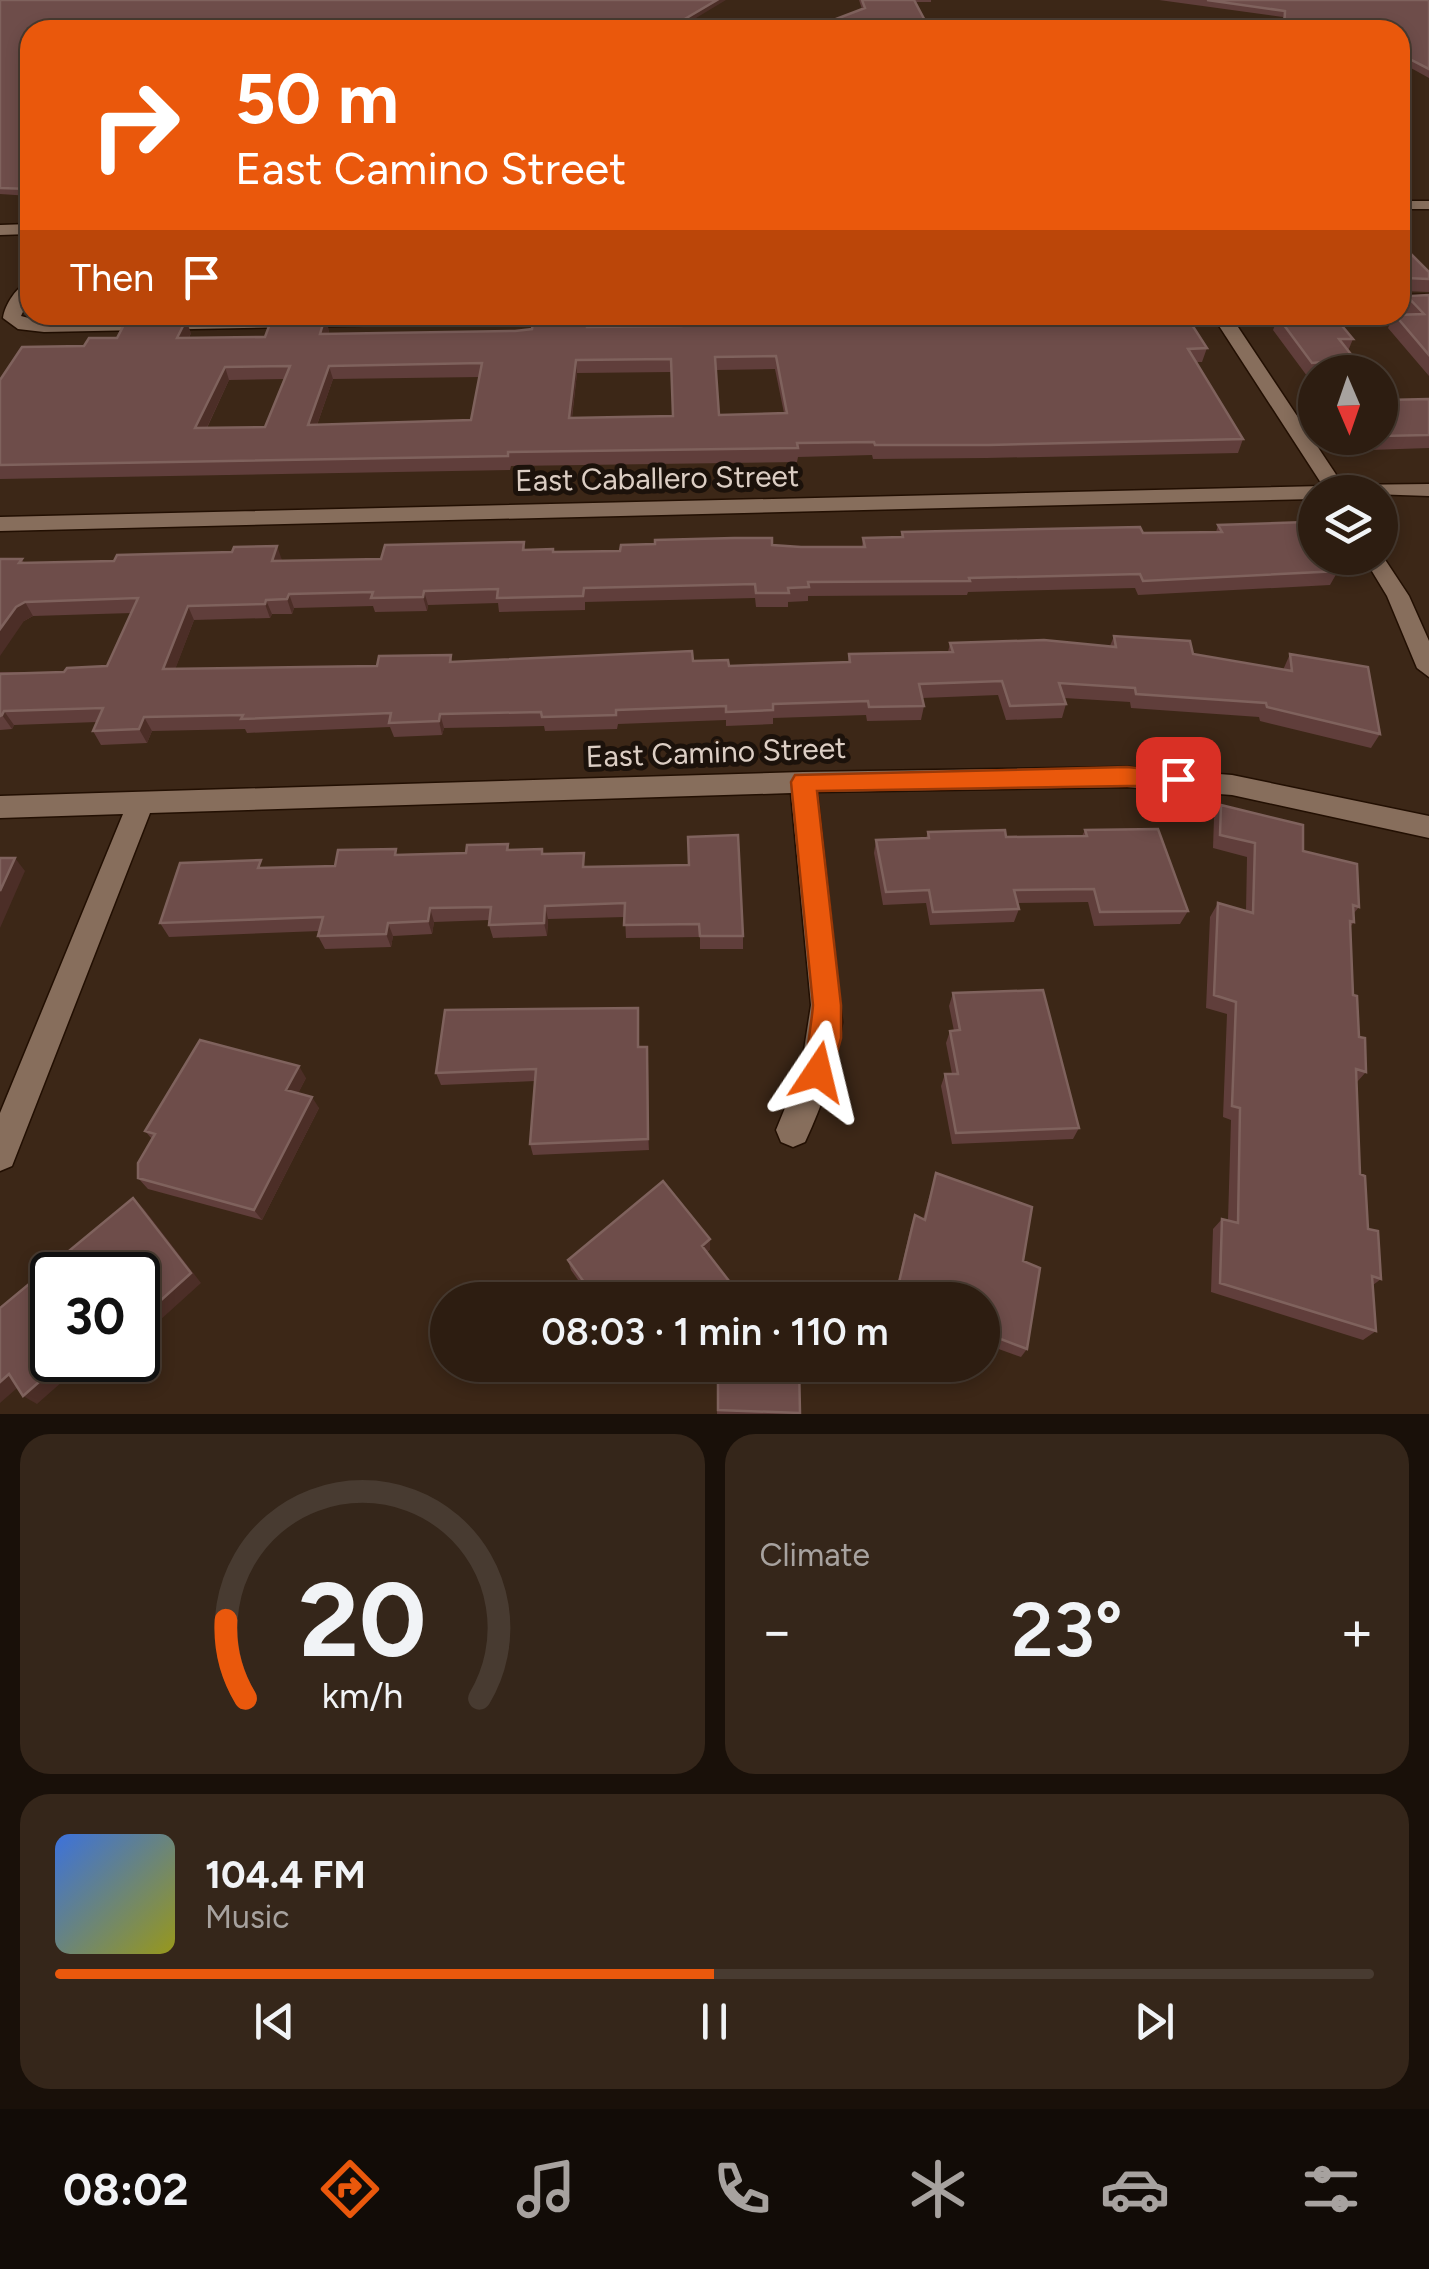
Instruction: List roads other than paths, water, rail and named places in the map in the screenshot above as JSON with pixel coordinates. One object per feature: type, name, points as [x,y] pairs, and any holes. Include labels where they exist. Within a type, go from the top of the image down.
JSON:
[{"type":"street","points":[[20,300],[10,314],[20,323]]},
{"type":"street","points":[[37,325],[98,325]]},
{"type":"street","points":[[1228,325],[1326,475]]},
{"type":"street","name":"East Caballero Street","points":[[1398,491],[1429,490]]},
{"type":"street","name":"East Caballero Street","points":[[0,524],[1298,492]]},
{"type":"street","points":[[1386,575],[1429,668]]},
{"type":"street","name":"East Camino Street","points":[[0,807],[1127,776],[1232,785],[1429,828]]},
{"type":"street","points":[[794,1130],[818,1072],[826,1038],[827,1005],[804,782]]},
{"type":"street","points":[[0,1154],[141,802]]}]
